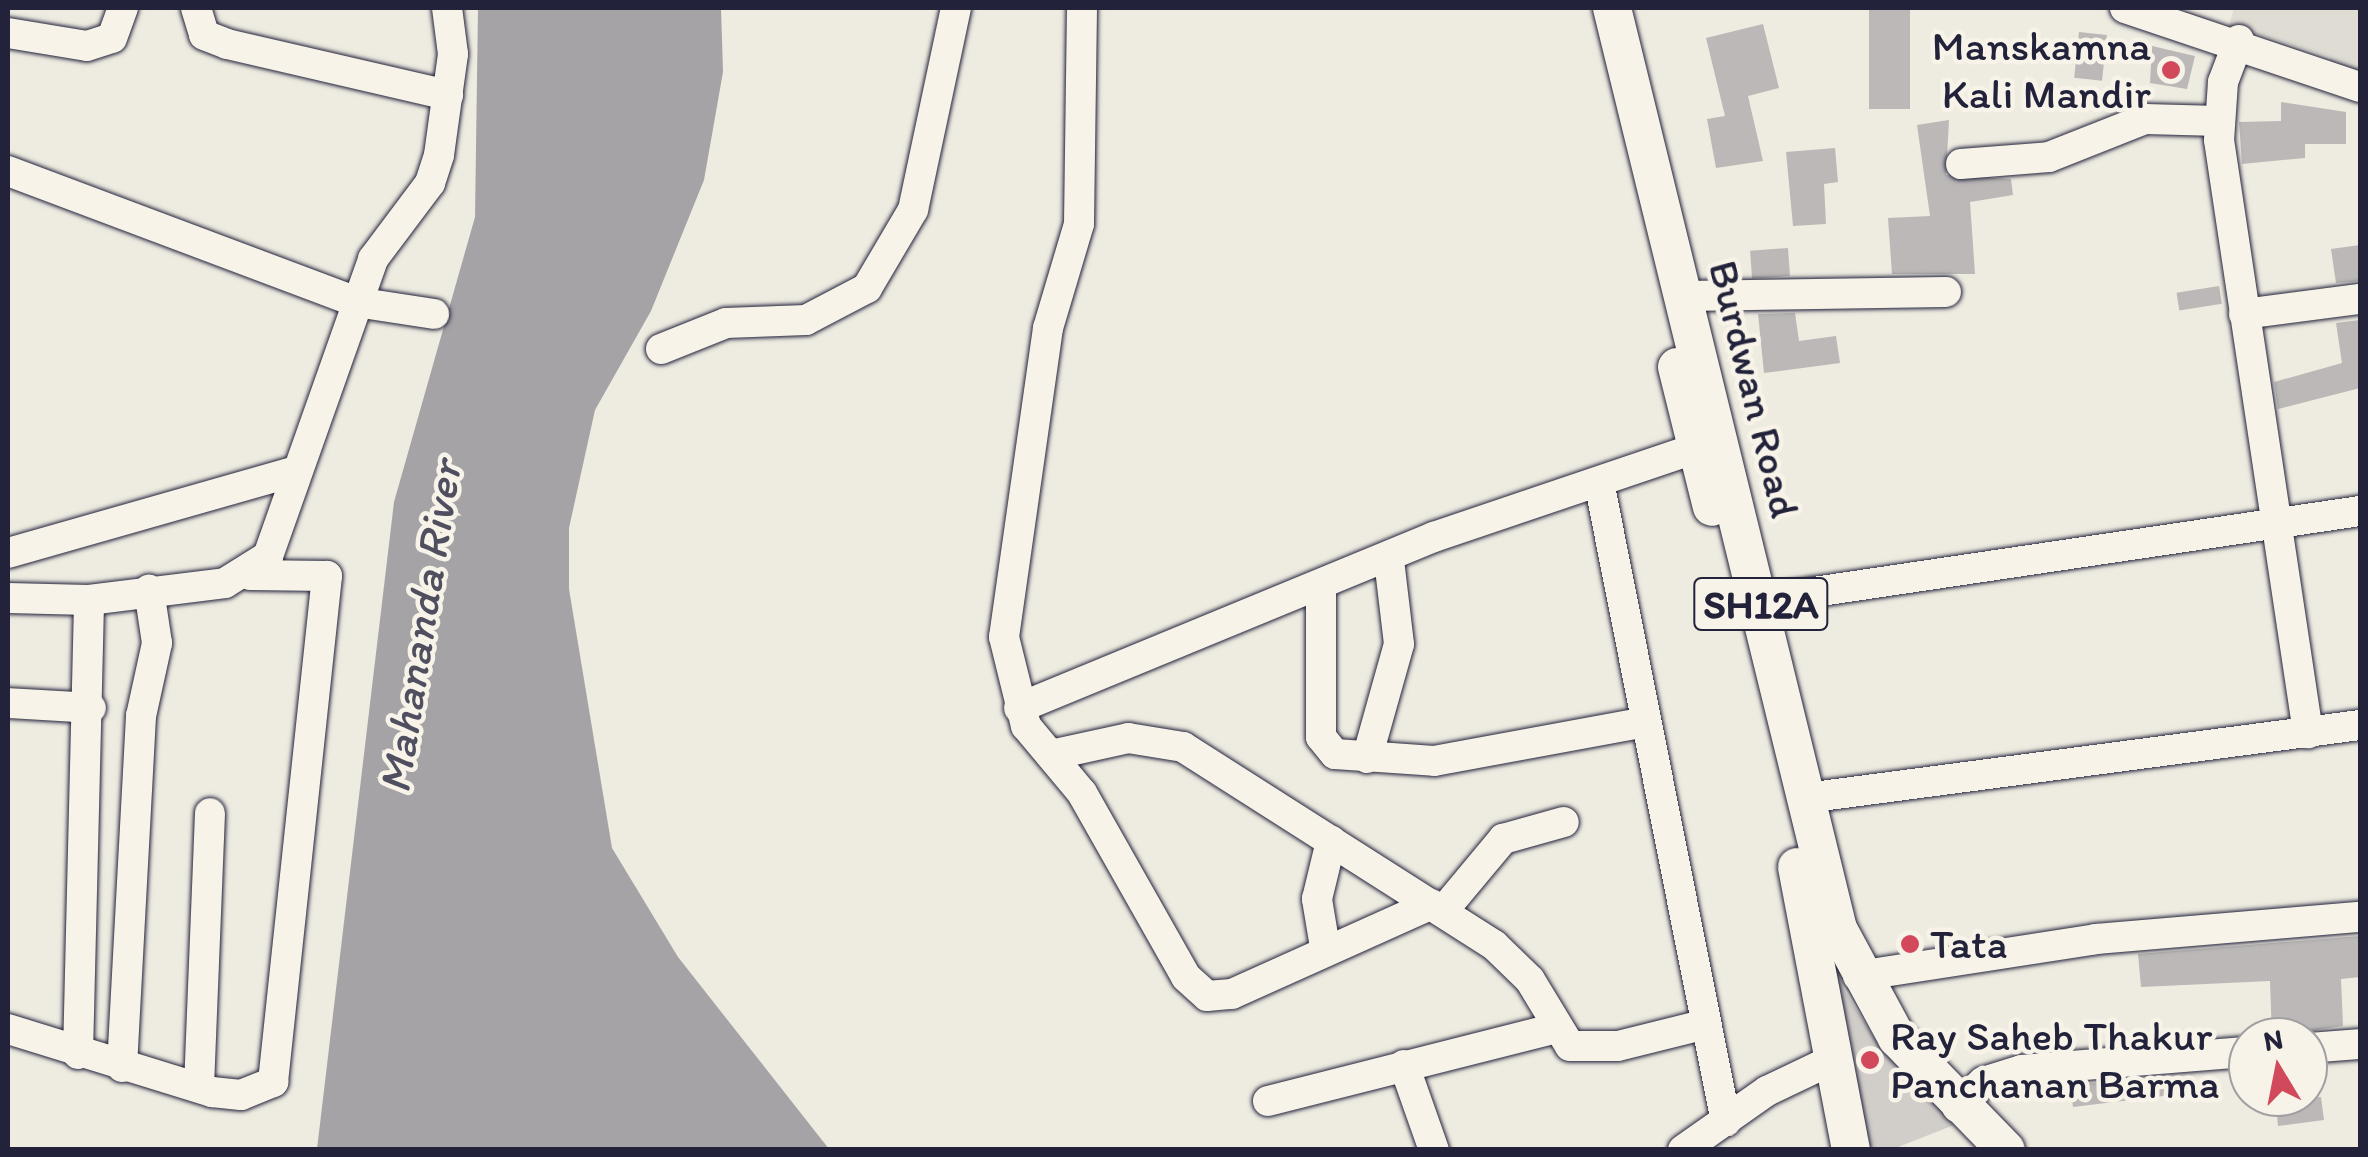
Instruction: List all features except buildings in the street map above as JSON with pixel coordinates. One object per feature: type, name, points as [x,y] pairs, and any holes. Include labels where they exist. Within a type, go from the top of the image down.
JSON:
[{"type":"main road","name":"Burdwan Road","points":[[1586,8],[1810,874],[1858,976],[1957,1107],[2006,1150]]},
{"type":"main road","name":"Burdwan Road","points":[[1612,8],[1806,798],[1810,874],[1832,1060],[1852,1150]]},
{"type":"street","points":[[8,18],[9,8]]},
{"type":"street","points":[[8,33],[87,46],[112,38],[122,8]]},
{"type":"street","points":[[196,8],[204,35],[227,44],[448,95]]},
{"type":"street","points":[[250,575],[278,536],[292,472],[356,302],[387,236],[430,183],[448,95],[447,8]]},
{"type":"street","points":[[661,348],[726,323],[806,320],[867,288],[913,210],[956,8]]},
{"type":"street","points":[[1082,8],[1079,224],[1048,328],[1004,637],[1019,708],[1196,990],[1232,994],[1325,947],[1438,907],[1504,839],[1564,822]]},
{"type":"street","points":[[2125,8],[2240,40],[2360,87]]},
{"type":"street","points":[[2240,40],[2219,121],[2274,520],[2308,732]]},
{"type":"street","points":[[1961,164],[2049,157],[2144,119],[2219,121]]},
{"type":"street","points":[[8,171],[356,302],[434,314]]},
{"type":"street","points":[[1685,296],[1946,292]]},
{"type":"street","points":[[2244,314],[2360,299]]},
{"type":"street","points":[[1019,708],[1389,560],[1446,532],[1600,488],[1697,448]]},
{"type":"street","points":[[8,553],[292,472]]},
{"type":"street","points":[[1600,488],[1641,723],[1702,1025],[1726,1122]]},
{"type":"street","points":[[1760,600],[2274,520],[2360,511]]},
{"type":"street","points":[[1367,758],[1399,644],[1389,560]]},
{"type":"street","points":[[8,598],[89,600],[250,575],[327,576],[273,1082],[241,1095],[199,1087],[78,1054],[8,1029]]},
{"type":"street","points":[[1320,588],[1322,744],[1367,758],[1434,762],[1641,723]]},
{"type":"street","points":[[122,1067],[140,731],[156,643],[149,590]]},
{"type":"street","points":[[78,1054],[91,708],[89,600]]},
{"type":"street","points":[[8,703],[91,708]]},
{"type":"street","points":[[1806,798],[2360,726]]},
{"type":"street","points":[[1051,755],[1128,738],[1168,740],[1438,907],[1518,965],[1553,1028],[1570,1046],[1603,1048],[1702,1025]]},
{"type":"street","points":[[199,1087],[210,812]]},
{"type":"street","points":[[1325,947],[1317,899],[1330,841]]},
{"type":"street","points":[[1858,976],[2096,939],[2360,917]]},
{"type":"street","points":[[1268,1101],[1553,1028]]},
{"type":"street","points":[[2328,1046],[2360,1044]]},
{"type":"street","points":[[1957,1107],[1983,1082],[2022,1070],[2228,1054]]},
{"type":"street","points":[[1683,1150],[1832,1060]]},
{"type":"street","points":[[1404,1065],[1434,1150]]},
{"type":"shaded area","points":[[2234,8],[2360,8],[2360,82],[2329,71],[2330,57],[2229,25]]},
{"type":"shaded area","points":[[1832,970],[1874,1038],[1954,1125],[1893,1149],[1866,1149]]},
{"type":"water","name":"Mahananda River","points":[[478,8],[721,8],[723,72],[704,180],[651,311],[595,410],[569,528],[569,589],[612,848],[678,957],[829,1149],[317,1149],[394,502],[475,217]]},
{"type":"place","name":"Manskamna Kali Mandir","points":[[2171,70]]},
{"type":"place","name":"Tata","points":[[1910,944]]},
{"type":"place","name":"Ray Saheb Thakur Panchanan Barma","points":[[1870,1060]]}]
